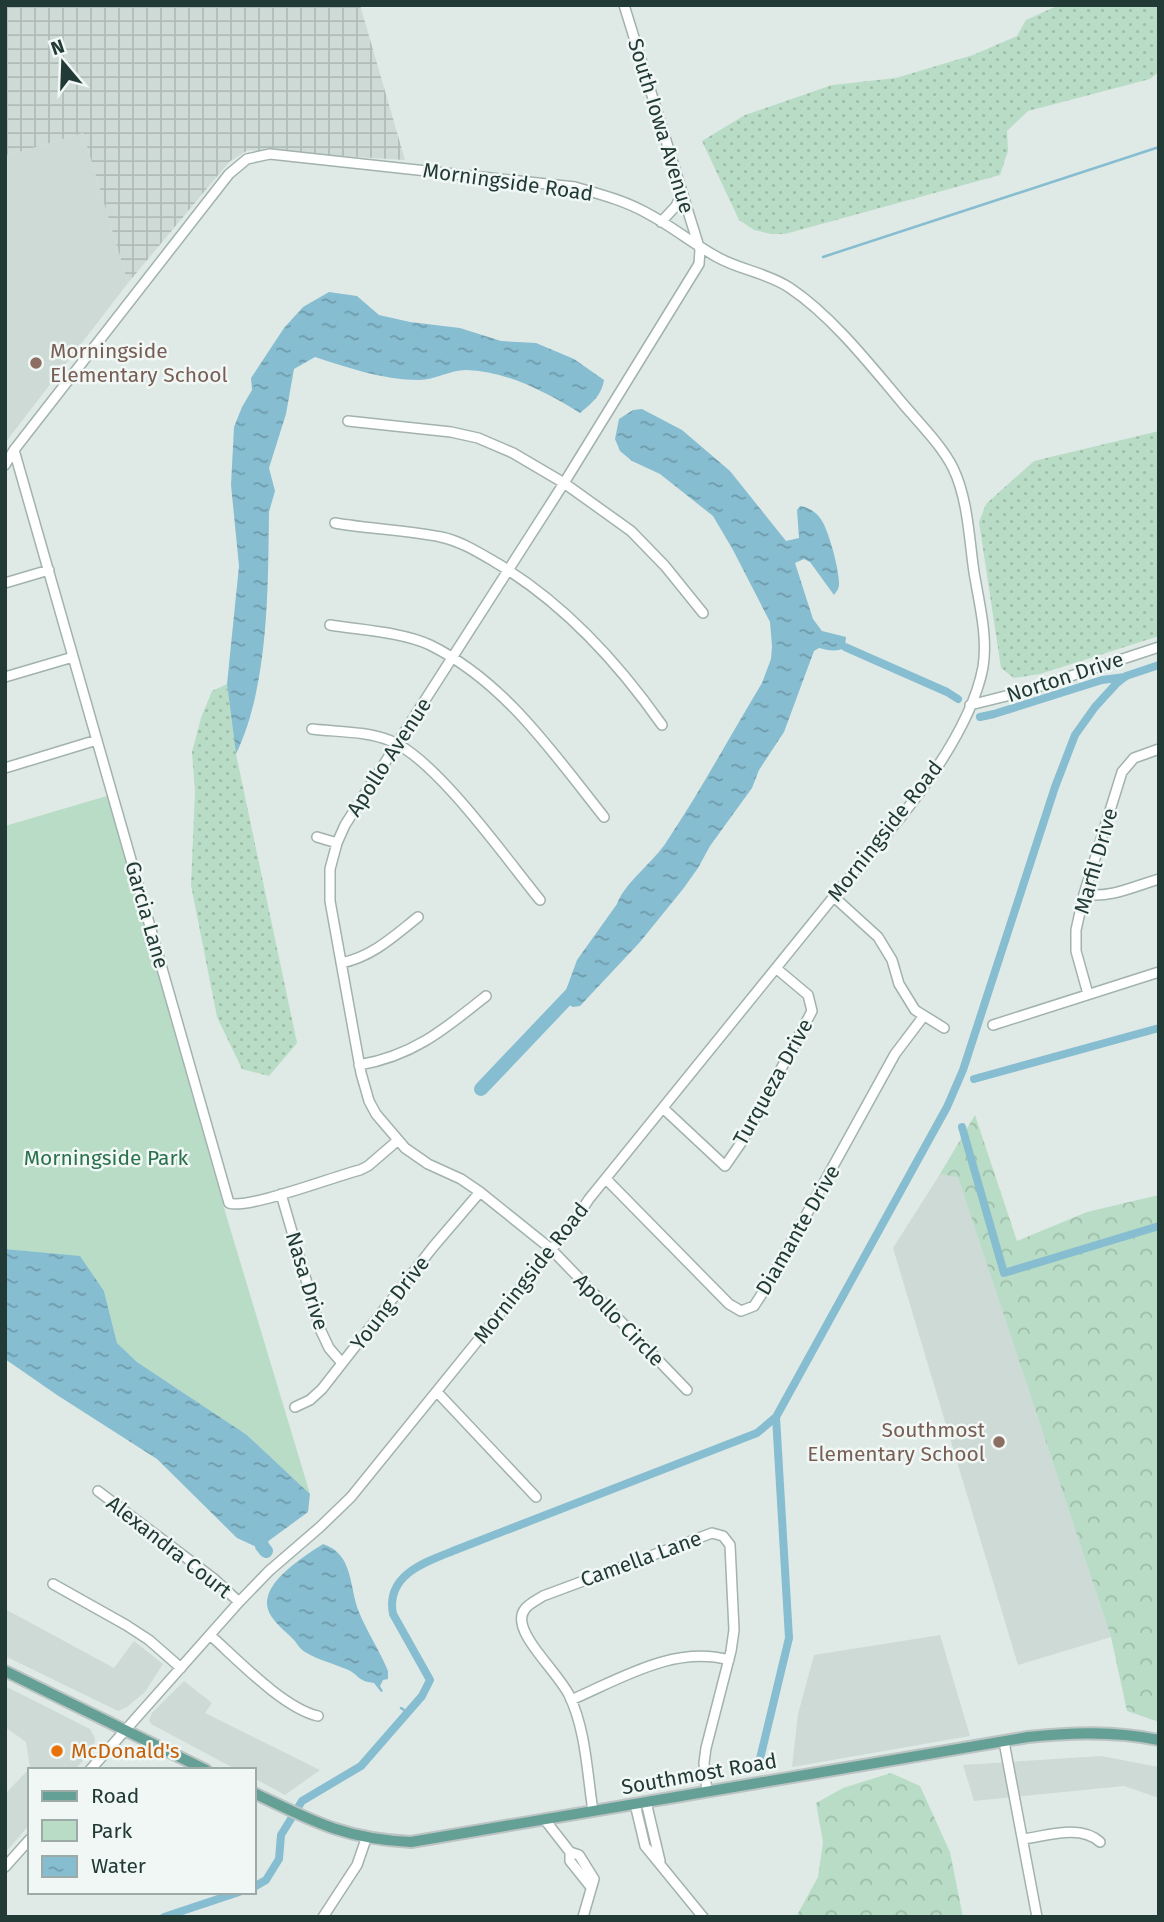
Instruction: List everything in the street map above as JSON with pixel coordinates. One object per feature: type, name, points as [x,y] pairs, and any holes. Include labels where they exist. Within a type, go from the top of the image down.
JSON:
[{"type":"main road","points":[[5,1671],[202,1768]]},
{"type":"main road","name":"Southmost Road","points":[[256,1794],[336,1831],[366,1839],[411,1842],[1004,1742],[1087,1732],[1159,1740]]},
{"type":"street","name":"South Iowa Avenue","points":[[624,5],[698,246]]},
{"type":"street","name":"Morningside Road","points":[[5,465],[229,174],[247,159],[270,154],[575,187],[620,200],[720,259],[776,280],[802,297],[860,354],[924,428],[952,466],[963,503],[983,629],[983,666],[970,705],[934,771],[884,838],[351,1497],[239,1602],[92,1768]]},
{"type":"street","points":[[661,222],[669,216],[682,193]]},
{"type":"street","name":"Apollo Avenue","points":[[551,1249],[461,1179],[417,1158],[384,1127],[369,1101],[359,1065],[330,901],[330,869],[337,843],[361,798],[696,272],[700,257],[698,246]]},
{"type":"street","points":[[348,421],[451,432],[478,438],[513,453],[564,483],[631,531],[665,566],[703,613]]},
{"type":"street","name":"Garcia Lane","points":[[14,450],[229,1203],[236,1205],[281,1194],[360,1170],[369,1166],[397,1141]]},
{"type":"street","points":[[335,523],[443,537],[473,549],[508,570],[549,598],[582,629],[638,692],[662,725]]},
{"type":"street","points":[[5,583],[49,570]]},
{"type":"street","points":[[330,625],[410,638],[429,644],[495,688],[536,732],[604,817]]},
{"type":"street","name":"Norton Drive","points":[[970,705],[1022,692],[1159,647]]},
{"type":"street","points":[[5,677],[73,657]]},
{"type":"street","points":[[312,729],[375,737],[397,744],[425,765],[450,790],[540,900]]},
{"type":"street","points":[[5,768],[97,740]]},
{"type":"street","name":"Marfil Drive","points":[[1088,994],[1080,970],[1075,940],[1084,894],[1122,772],[1134,758],[1159,749]]},
{"type":"street","points":[[317,837],[337,843]]},
{"type":"street","points":[[1084,894],[1109,894],[1159,879]]},
{"type":"street","points":[[834,897],[878,937],[892,960],[907,998],[923,1017],[944,1028]]},
{"type":"street","points":[[341,963],[373,952],[418,917]]},
{"type":"street","name":"Turqueza Drive","points":[[664,1109],[725,1166],[743,1140],[812,1011],[808,995],[777,969]]},
{"type":"street","points":[[993,1025],[1159,972]]},
{"type":"street","points":[[359,1065],[409,1052],[486,996]]},
{"type":"street","name":"Diamante Drive","points":[[607,1180],[729,1304],[741,1311],[754,1306],[768,1286],[895,1054],[923,1017]]},
{"type":"street","name":"Young Drive","points":[[295,1407],[310,1400],[342,1363],[480,1192]]},
{"type":"street","name":"Nasa Drive","points":[[281,1194],[321,1331],[329,1348],[342,1363]]},
{"type":"street","name":"Apollo Circle","points":[[551,1249],[687,1390]]},
{"type":"street","points":[[437,1392],[536,1497]]},
{"type":"street","name":"Alexandra Court","points":[[98,1492],[213,1577],[239,1602]]},
{"type":"street","name":"Camella Lane","points":[[593,1811],[581,1731],[571,1700],[522,1627],[524,1608],[543,1596],[712,1533],[727,1540],[731,1550],[734,1630],[706,1748],[704,1763],[707,1792]]},
{"type":"street","points":[[53,1584],[149,1640],[181,1668]]},
{"type":"street","points":[[210,1634],[291,1703],[318,1716]]},
{"type":"street","points":[[571,1700],[678,1657],[702,1654],[729,1660]]},
{"type":"street","points":[[1004,1742],[1037,1917]]},
{"type":"street","points":[[641,1803],[645,1846],[703,1917]]},
{"type":"street","points":[[545,1820],[570,1852],[579,1855],[581,1868],[593,1879],[583,1917]]},
{"type":"street","points":[[1023,1839],[1076,1833],[1090,1835],[1100,1842]]},
{"type":"street","points":[[323,1917],[357,1865],[366,1839]]},
{"type":"street","points":[[5,1867],[28,1841]]},
{"type":"shaded area","points":[[5,5],[360,5],[405,160],[248,150],[229,162],[128,283],[83,133],[5,156]]},
{"type":"shaded area","name":"Morningside Elementary School","points":[[83,133],[128,283],[5,443],[5,156]]},
{"type":"shaded area","name":"Southmost Elementary School","points":[[940,1174],[958,1176],[1111,1637],[1018,1665],[893,1248]]},
{"type":"shaded area","points":[[5,1609],[114,1668],[134,1641],[163,1664],[145,1692],[118,1711],[5,1656]]},
{"type":"shaded area","points":[[940,1635],[970,1736],[792,1767],[798,1714],[814,1655]]},
{"type":"shaded area","points":[[184,1681],[212,1703],[205,1713],[320,1770],[285,1795],[256,1779],[256,1768],[233,1768],[151,1724],[149,1720],[152,1713]]},
{"type":"shaded area","points":[[5,1686],[90,1729],[95,1738],[94,1747],[77,1768],[30,1768],[26,1742],[5,1727]]},
{"type":"shaded area","points":[[1101,1756],[1159,1767],[1159,1798],[1124,1786],[974,1801],[963,1765]]},
{"type":"shaded area","points":[[28,1770],[28,1826],[5,1853],[5,1794]]},
{"type":"green space","points":[[1059,5],[1159,5],[1159,72],[1150,79],[1028,111],[1007,131],[1008,151],[1000,175],[785,234],[754,230],[739,220],[702,141],[745,115],[832,85],[896,78],[973,55],[1017,36],[1026,20]]},
{"type":"green space","points":[[1159,431],[1159,636],[1040,674],[1014,678],[1001,668],[979,522],[986,504],[1034,461]]},
{"type":"green space","points":[[227,684],[236,754],[297,1043],[269,1076],[242,1069],[217,1017],[191,885],[195,792],[192,752],[212,691]]},
{"type":"green space","name":"Morningside Park","points":[[107,796],[227,1218],[310,1494],[247,1435],[137,1362],[117,1343],[104,1291],[80,1257],[5,1249],[5,826]]},
{"type":"green space","points":[[975,1115],[1017,1241],[1087,1212],[1159,1195],[1159,1722],[1127,1711],[1111,1637],[958,1177],[940,1174]]},
{"type":"green space","points":[[891,1773],[920,1786],[950,1852],[963,1917],[796,1917],[818,1877],[823,1842],[816,1803],[843,1788]]},
{"type":"water","points":[[329,292],[357,296],[379,315],[460,328],[501,341],[536,343],[574,359],[604,380],[603,385],[592,403],[580,413],[525,384],[481,371],[460,370],[425,380],[392,378],[315,357],[294,369],[286,414],[269,468],[275,491],[269,512],[267,604],[261,667],[247,727],[236,754],[227,684],[239,566],[231,485],[234,427],[252,390],[251,378],[284,328],[303,307]]},
{"type":"water","points":[[642,409],[682,430],[730,471],[786,541],[799,538],[797,510],[800,506],[818,515],[828,534],[838,571],[839,586],[834,595],[810,562],[804,559],[795,563],[813,619],[822,631],[846,637],[845,647],[836,650],[819,648],[814,651],[784,732],[759,770],[752,788],[710,846],[698,868],[640,942],[580,1006],[573,1007],[562,1001],[577,960],[626,888],[661,849],[680,822],[762,683],[771,659],[770,622],[713,516],[660,474],[632,461],[620,451],[615,439],[619,419],[633,410]]},
{"type":"water","points":[[5,1249],[80,1256],[104,1291],[117,1343],[137,1362],[247,1435],[310,1494],[308,1512],[259,1548],[237,1538],[157,1459],[5,1359]]},
{"type":"water","points":[[323,1544],[340,1555],[345,1564],[359,1612],[388,1671],[388,1679],[383,1680],[380,1686],[383,1691],[381,1692],[374,1683],[364,1681],[350,1671],[303,1651],[275,1621],[268,1609],[271,1588],[291,1566]]},
{"type":"waterway","points":[[823,257],[1159,147]]},
{"type":"waterway","points":[[845,647],[958,699]]},
{"type":"waterway","points":[[256,1886],[266,1880],[279,1859],[281,1835],[302,1801],[361,1766],[422,1696],[430,1680],[393,1614],[392,1600],[402,1579],[434,1558],[757,1433],[776,1417],[947,1107],[963,1070],[1055,787],[1075,735],[1116,684],[1126,676],[1159,665]]},
{"type":"waterway","points":[[980,717],[1102,680],[1125,677]]},
{"type":"waterway","points":[[481,1089],[577,988]]},
{"type":"waterway","points":[[974,1079],[1159,1028]]},
{"type":"waterway","points":[[962,1127],[1004,1273],[1159,1226]]},
{"type":"waterway","points":[[758,1767],[789,1638],[776,1417]]},
{"type":"waterway","points":[[259,1529],[262,1546],[266,1551]]},
{"type":"waterway","points":[[401,1708],[407,1712]]},
{"type":"waterway","points":[[164,1917],[233,1894]]},
{"type":"place","name":"Morningside Elementary School","points":[[36,363]]},
{"type":"place","name":"Southmost Elementary School","points":[[999,1442]]},
{"type":"place","name":"McDonald's","points":[[57,1751]]}]
